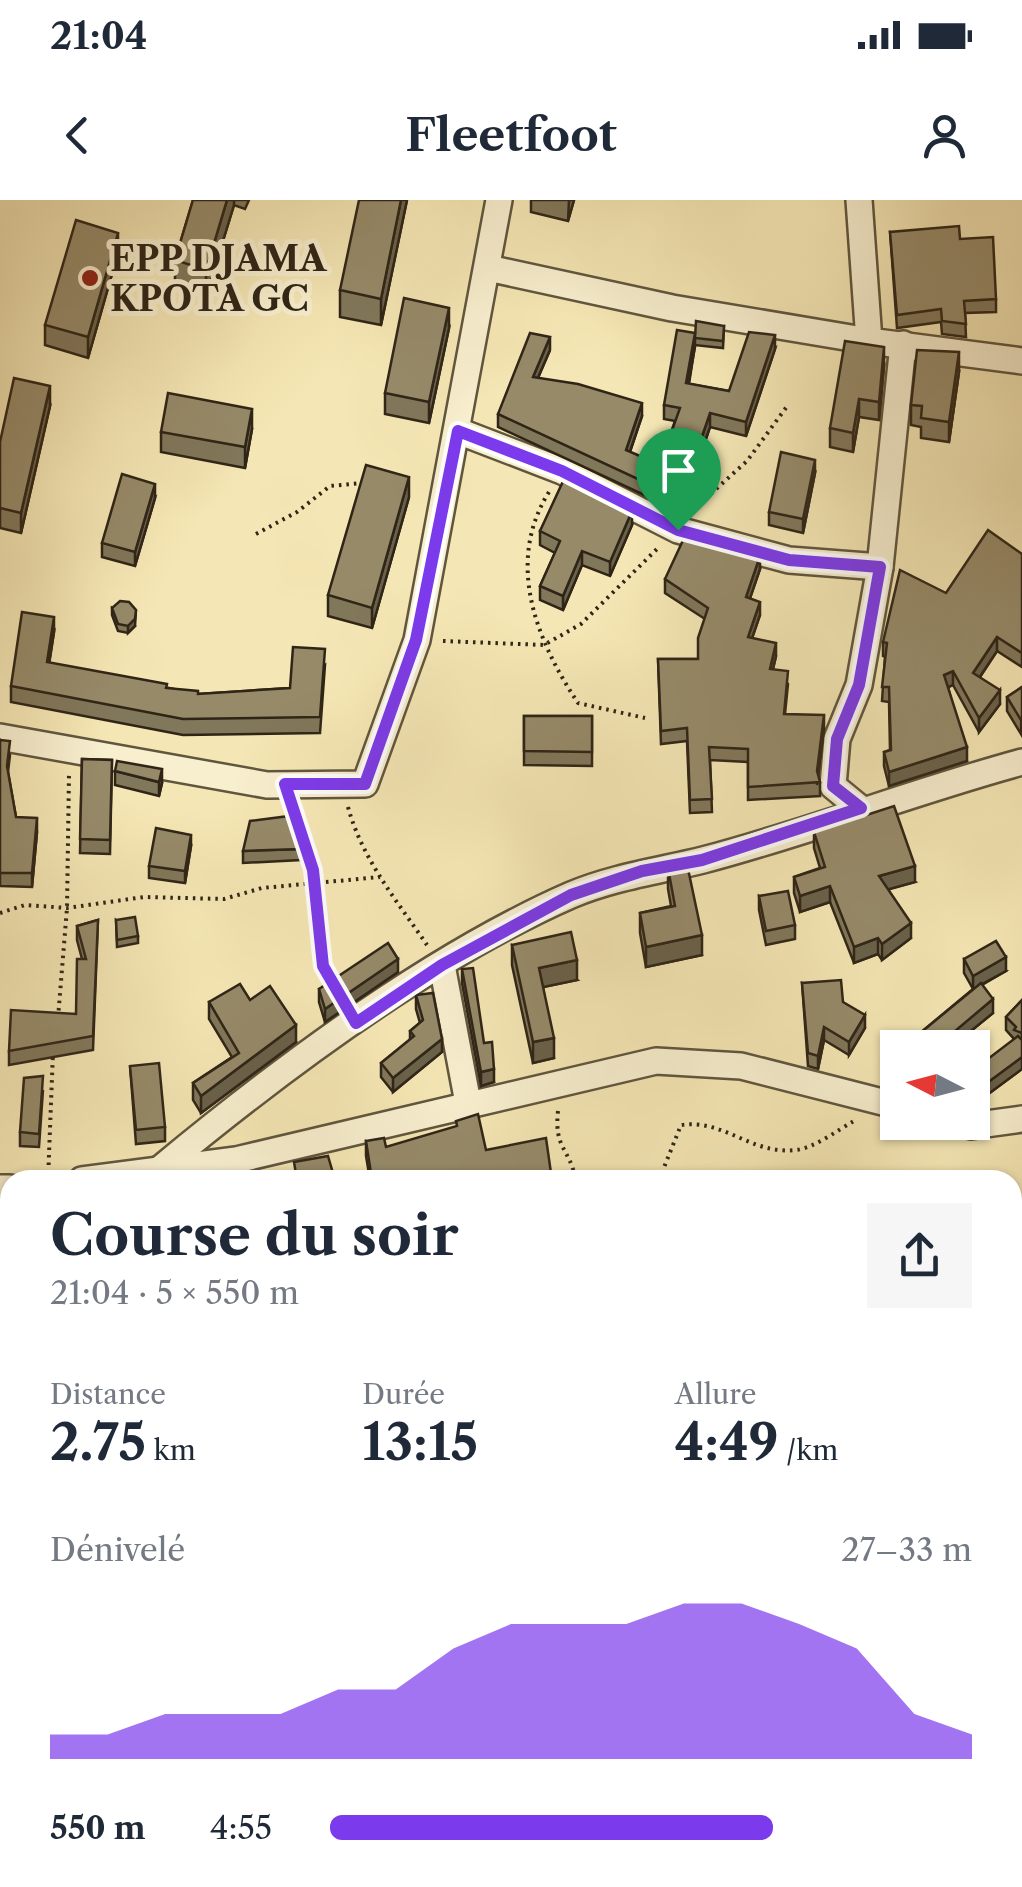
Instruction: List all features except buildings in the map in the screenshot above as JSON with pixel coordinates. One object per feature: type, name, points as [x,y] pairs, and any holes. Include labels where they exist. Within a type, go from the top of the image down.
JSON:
[{"type":"street","points":[[0,737],[267,785],[365,784],[416,640],[499,200]]},
{"type":"street","points":[[860,200],[869,340]]},
{"type":"street","points":[[488,268],[672,308],[1022,361]]},
{"type":"street","points":[[861,808],[833,786],[837,739],[859,685],[880,567],[903,344]]},
{"type":"street","points":[[458,431],[562,471],[678,530],[789,560],[880,567]]},
{"type":"street","points":[[161,1168],[250,1094],[442,965],[571,895],[642,871],[702,860],[861,808],[1022,762]]},
{"type":"street","points":[[442,965],[468,1103]]},
{"type":"street","points":[[148,1170],[236,1160],[656,1061],[740,1066],[880,1102]]},
{"type":"street","points":[[990,1123],[1022,1119]]},
{"type":"path","points":[[416,640],[544,645],[581,624],[678,530],[691,511],[747,461],[788,406]]},
{"type":"path","points":[[562,471],[535,514],[527,557],[530,609],[544,645],[578,703],[645,718]]},
{"type":"path","points":[[256,534],[330,486],[378,479]]},
{"type":"path","points":[[56,1034],[66,908],[71,748]]},
{"type":"path","points":[[285,784],[316,885],[323,966],[356,1023]]},
{"type":"path","points":[[342,784],[355,834],[442,965]]},
{"type":"path","points":[[0,913],[26,905],[66,908],[144,898],[224,899],[262,888],[380,877]]},
{"type":"path","points":[[48,1170],[54,1052]]},
{"type":"path","points":[[565,1084],[555,1138],[574,1170]]},
{"type":"path","points":[[663,1170],[680,1126],[704,1122],[756,1146],[798,1150],[880,1111]]},
{"type":"place","name":"EPP DJAMA KPOTA GC","points":[[90,278]]},
{"type":"route","points":[[458,431],[562,471],[678,530],[789,560],[880,567],[859,685],[837,739],[833,786],[861,808],[702,860],[642,871],[571,895],[442,965],[356,1023],[323,966],[321,915],[313,870],[285,784],[365,784],[416,640],[458,431]]}]
